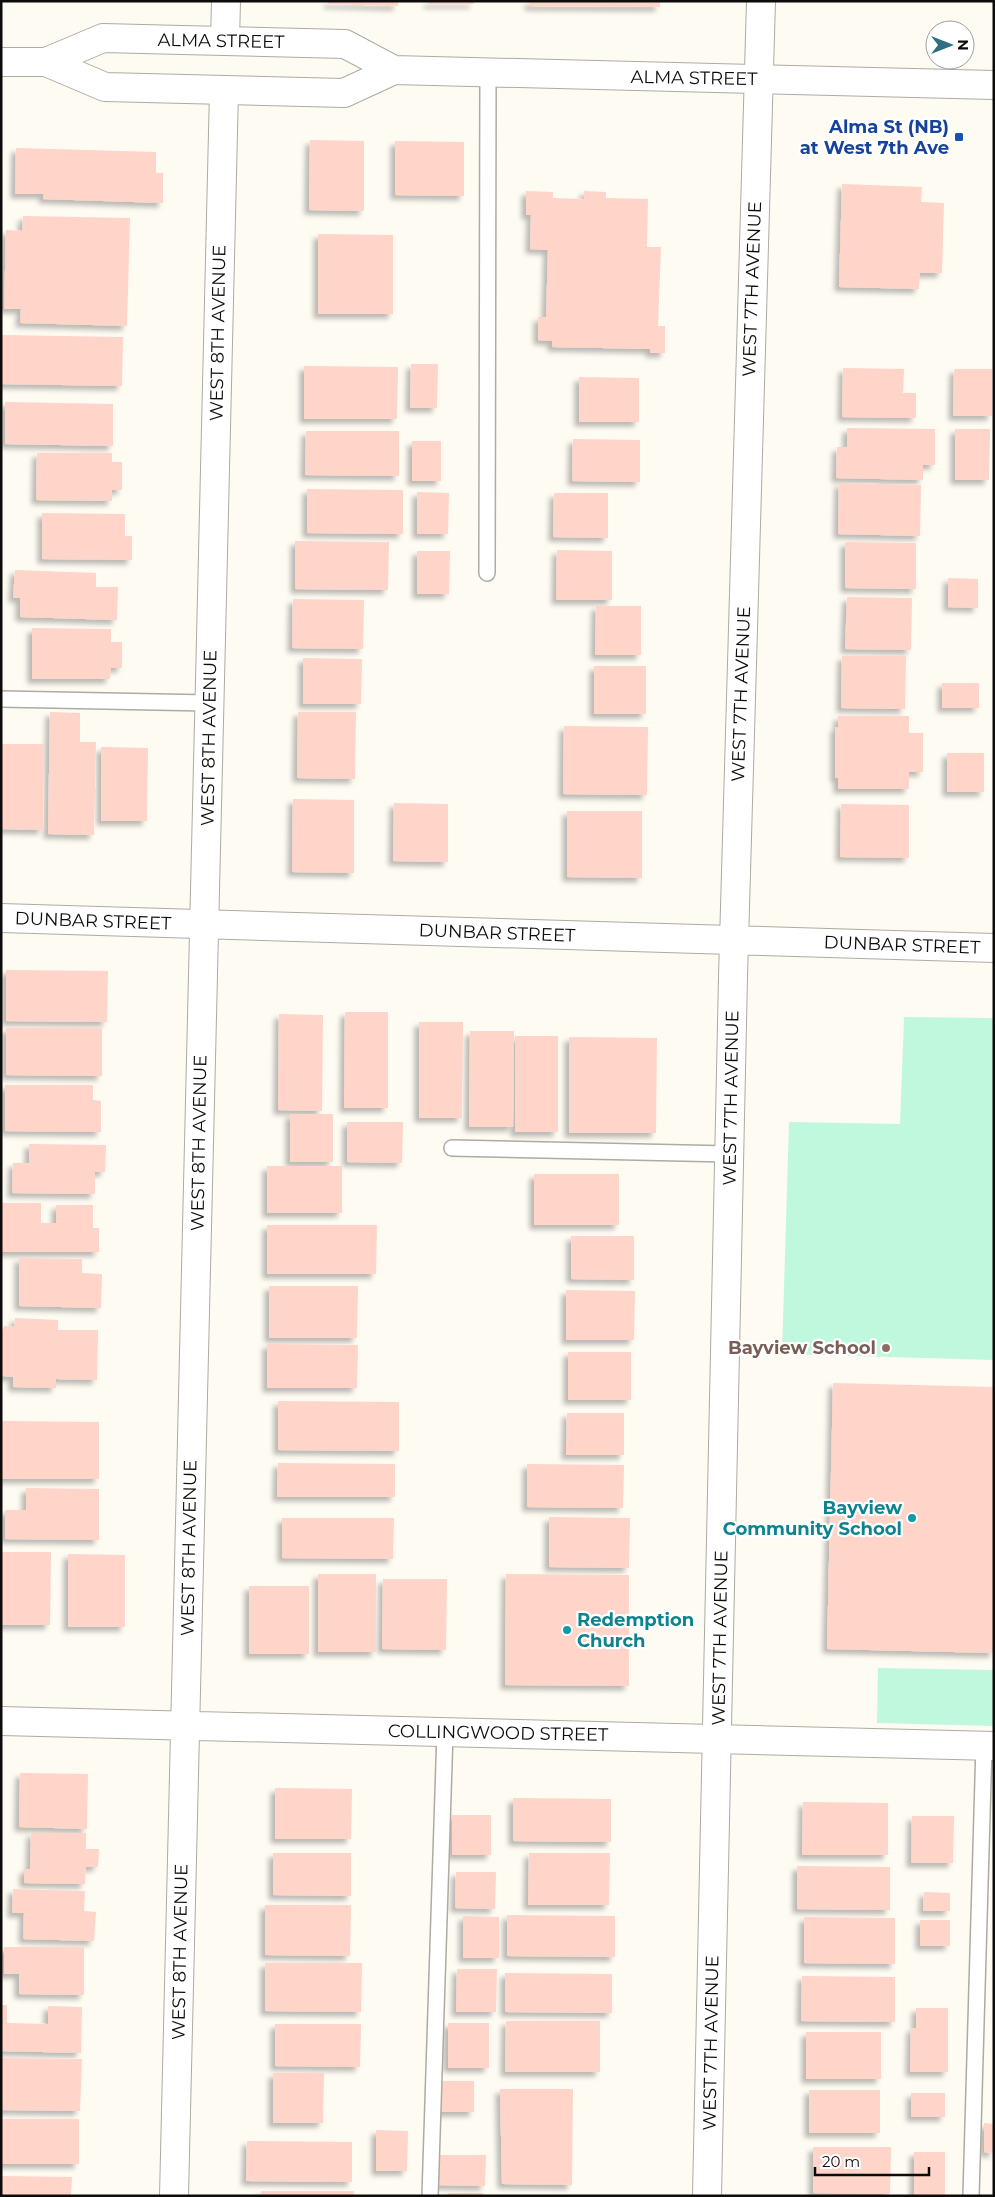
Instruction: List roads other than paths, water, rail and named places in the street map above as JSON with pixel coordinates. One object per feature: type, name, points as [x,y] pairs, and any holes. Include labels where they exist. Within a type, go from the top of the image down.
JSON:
[{"type":"street","points":[[225,41],[226,1]]},
{"type":"street","name":"WEST 7TH AVENUE","points":[[708,2196],[734,941],[761,1]]},
{"type":"street","name":"ALMA STREET","points":[[1,62],[46,62],[103,38],[345,44],[394,70],[994,85]]},
{"type":"street","name":"ALMA STREET","points":[[46,62],[105,87],[344,93],[394,70]]},
{"type":"street","name":"WEST 8TH AVENUE","points":[[174,2196],[224,90]]},
{"type":"street","name":"DUNBAR STREET","points":[[1,918],[994,948]]},
{"type":"street","name":"COLLINGWOOD STREET","points":[[1,1721],[989,1746]]},
{"type":"lane","points":[[487,573],[488,73]]},
{"type":"lane","points":[[1,699],[210,703]]},
{"type":"lane","points":[[452,1148],[730,1154]]},
{"type":"lane","points":[[430,2196],[445,1732]]},
{"type":"lane","points":[[971,2196],[989,1746]]},
{"type":"place","name":"Alma St (NB) at West 7th Ave","points":[[959,137]]},
{"type":"place","name":"Bayview School","points":[[886,1348]]},
{"type":"place","name":"Bayview Community School","points":[[912,1518]]},
{"type":"place","name":"Redemption Church","points":[[567,1630]]}]
